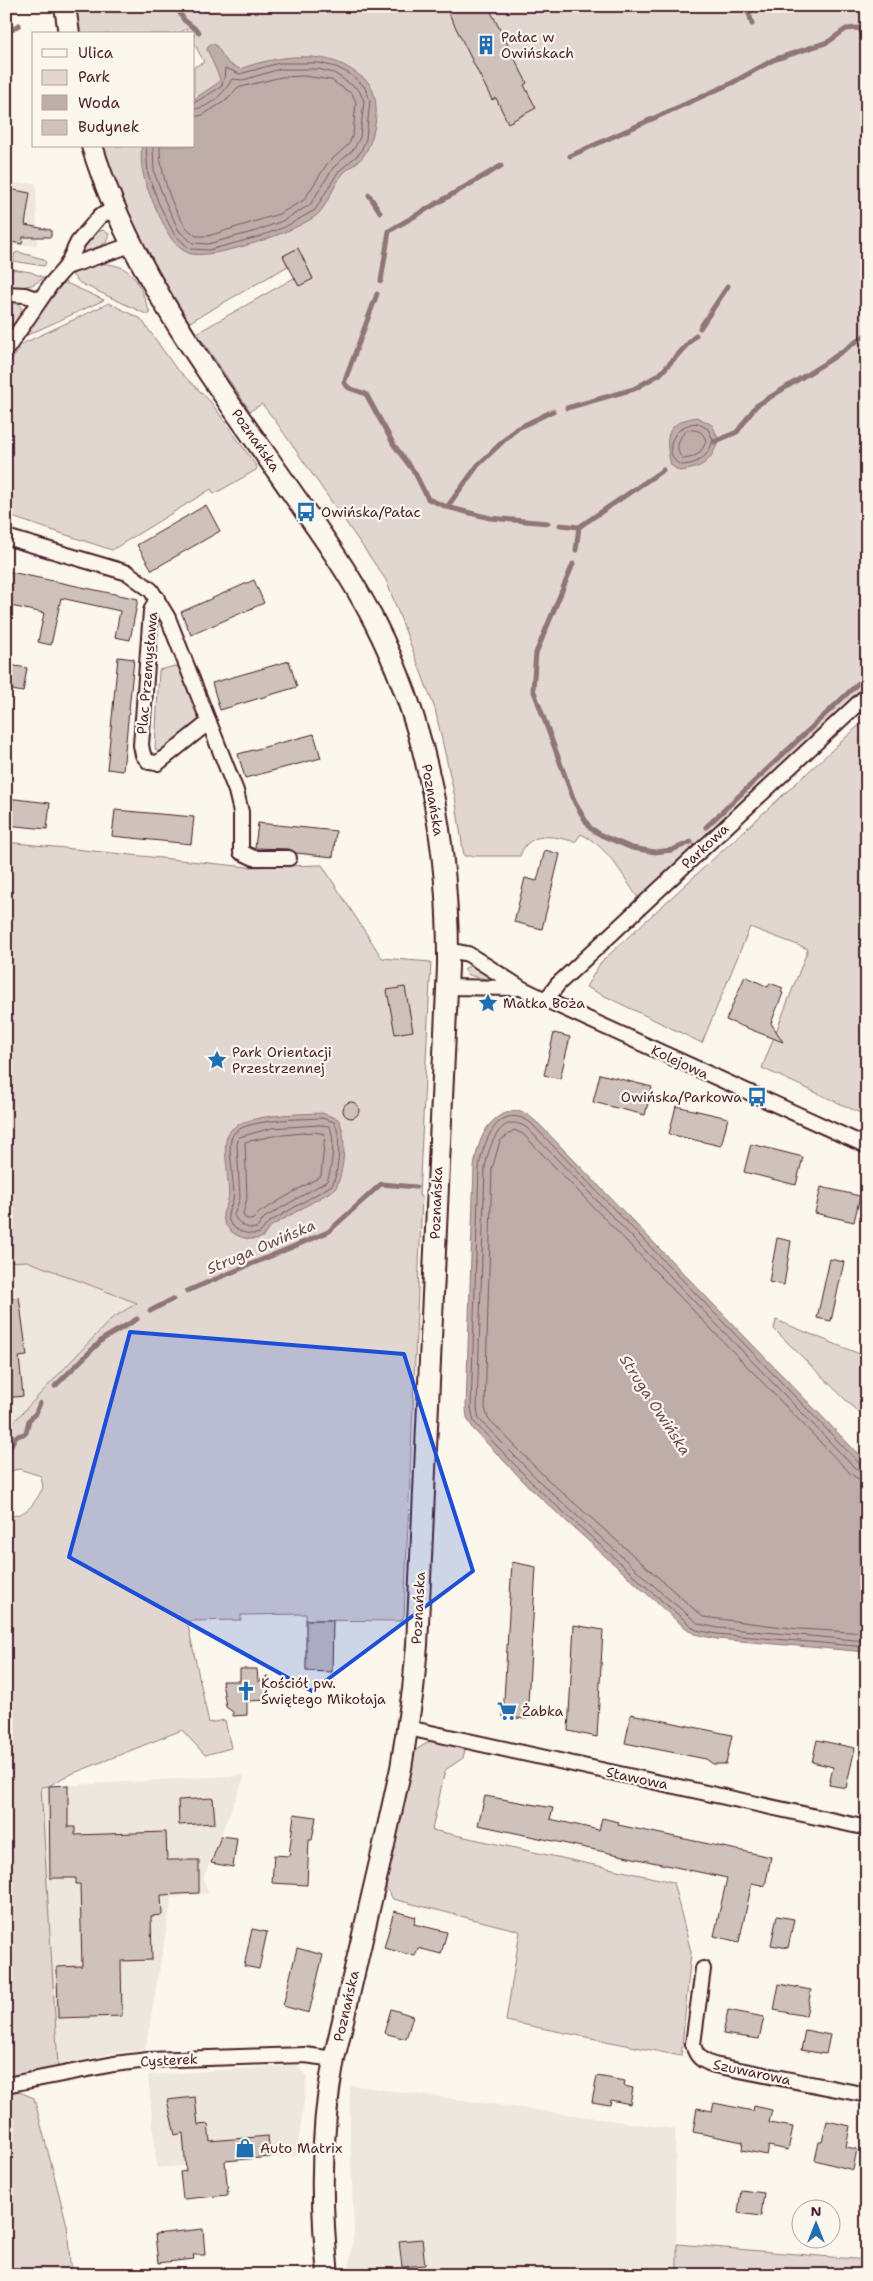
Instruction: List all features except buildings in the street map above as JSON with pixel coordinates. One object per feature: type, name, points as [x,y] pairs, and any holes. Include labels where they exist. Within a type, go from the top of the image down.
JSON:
[{"type":"main road","points":[[65,6],[68,32]]},
{"type":"main road","name":"Poznańska","points":[[93,148],[115,209],[131,245],[150,280],[182,332],[337,557],[365,604],[388,650],[414,719],[432,788],[443,864],[448,950],[447,987],[417,1645],[408,1728],[382,1856],[334,2059],[327,2099],[322,2159],[323,2222],[328,2275]]},
{"type":"street","points":[[6,350],[39,300],[66,267],[78,242],[100,216],[115,209]]},
{"type":"street","points":[[66,267],[131,245]]},
{"type":"street","points":[[6,294],[25,295],[39,300]]},
{"type":"street","name":"Plac Przemysława","points":[[6,537],[128,573],[146,584],[157,598],[168,618],[210,722],[240,805],[241,852],[254,858],[289,858]]},
{"type":"street","name":"Plac Przemysława","points":[[157,598],[151,611],[141,745],[143,755],[150,762],[158,763],[210,722]]},
{"type":"street","name":"Parkowa","points":[[546,1000],[558,984],[867,695]]},
{"type":"street","name":"Kolejowa","points":[[448,950],[468,954],[521,988],[867,1146]]},
{"type":"street","name":"Kolejowa","points":[[447,987],[521,988]]},
{"type":"street","name":"Stawowa","points":[[408,1728],[867,1828]]},
{"type":"street","name":"Szuwarowa","points":[[703,1969],[693,2044],[695,2054],[702,2061],[867,2095]]},
{"type":"street","name":"Cysterek","points":[[6,2085],[114,2064],[148,2060],[305,2055],[334,2059]]},
{"type":"highlighted area","points":[[130,1332],[404,1354],[473,1571],[312,1691],[69,1557]]},
{"type":"shaded area","points":[[36,183],[37,245],[6,246],[6,184]]},
{"type":"shaded area","points":[[27,1261],[138,1303],[111,1319],[6,1430],[6,1262]]},
{"type":"shaded area","points":[[245,1775],[203,1879],[209,1893],[172,1897],[145,2051],[118,2052],[58,2066],[41,1787]]},
{"type":"shaded area","points":[[297,2065],[307,2077],[297,2156],[157,2168],[148,2075]]},
{"type":"shaded area","points":[[350,2085],[675,2129],[677,2275],[348,2275],[354,2230]]},
{"type":"green space","points":[[76,6],[867,6],[867,684],[638,898],[607,854],[591,839],[581,834],[575,842],[550,837],[535,839],[529,842],[520,856],[464,856],[455,797],[435,709],[386,580],[274,419],[262,404],[250,411],[197,333],[294,278],[299,286],[313,278],[297,249],[283,256],[288,266],[188,323],[140,237],[120,193],[104,148],[195,148],[195,66],[204,62],[195,45],[195,32],[188,32],[187,29],[181,32],[79,32]]},
{"type":"green space","points":[[103,230],[109,234],[106,243],[79,255],[77,252],[96,232]]},
{"type":"green space","points":[[18,252],[43,259],[46,263],[44,266],[13,261],[15,253]]},
{"type":"green space","points":[[94,264],[118,266],[126,270],[138,283],[150,314],[146,314],[80,283],[72,275],[80,269]]},
{"type":"green space","points":[[11,269],[31,272],[44,278],[32,285],[10,289]]},
{"type":"green space","points":[[64,282],[104,300],[23,337]]},
{"type":"green space","points":[[11,300],[17,303],[22,310],[12,332]]},
{"type":"green space","points":[[109,303],[141,319],[175,367],[210,401],[257,467],[256,470],[214,494],[211,489],[112,550],[6,515],[6,368],[24,343]]},
{"type":"green space","points":[[175,666],[181,668],[189,686],[196,702],[199,720],[188,733],[161,753],[155,749],[159,670]]},
{"type":"green space","points":[[867,718],[867,1116],[762,1068],[808,949],[750,927],[702,1043],[586,987],[601,962]]},
{"type":"green space","points":[[6,842],[248,867],[322,865],[382,958],[431,962],[419,1196],[422,1196],[404,1616],[401,1621],[306,1620],[306,1614],[241,1615],[241,1620],[187,1621],[209,1723],[225,1720],[231,1748],[205,1755],[182,1730],[64,1777],[49,1786],[41,1787],[58,2066],[50,2072],[6,2079],[6,1517],[20,1514],[29,1508],[43,1488],[41,1476],[19,1469],[6,1472],[6,1430],[111,1319],[137,1303],[27,1261],[6,1262],[6,1107],[11,1107],[10,1099],[6,1098]]},
{"type":"green space","points":[[469,966],[500,980],[499,982],[468,975],[464,969]]},
{"type":"green space","points":[[776,1320],[867,1357],[867,1421],[774,1329]]},
{"type":"green space","points":[[432,1740],[465,1750],[463,1758],[445,1770],[432,1830],[673,1882],[691,1952],[681,2056],[506,2021],[520,1931],[393,1899],[385,1886],[414,1751]]},
{"type":"green space","points":[[6,2091],[17,2091],[34,2098],[67,2225],[71,2275],[6,2275]]},
{"type":"green space","points":[[677,2244],[867,2260],[867,2275],[677,2275]]},
{"type":"water","points":[[210,44],[215,44],[228,63],[240,69],[284,58],[300,57],[315,57],[344,65],[368,82],[375,98],[376,118],[372,139],[364,155],[342,175],[325,205],[310,220],[276,236],[255,243],[199,255],[182,250],[167,231],[148,190],[143,173],[141,155],[142,148],[195,148],[195,98],[218,83],[220,79],[207,49]]},
{"type":"water","points":[[697,417],[712,425],[719,440],[705,463],[694,468],[679,471],[671,465],[668,446],[670,432],[679,423]]},
{"type":"water","points":[[518,1111],[527,1114],[540,1125],[867,1463],[867,1652],[717,1639],[694,1634],[677,1621],[533,1491],[474,1430],[467,1418],[466,1408],[474,1167],[478,1147],[492,1122],[507,1113]]},
{"type":"water","points":[[322,1113],[338,1119],[343,1134],[343,1165],[335,1189],[270,1227],[263,1237],[251,1239],[233,1233],[225,1224],[223,1218],[229,1196],[225,1148],[229,1133],[240,1124],[250,1120]]},
{"type":"waterway","points":[[176,6],[184,20],[199,32]]},
{"type":"waterway","points":[[747,6],[752,24]]},
{"type":"waterway","points":[[6,34],[19,25]]},
{"type":"waterway","points":[[570,156],[732,83],[773,60],[828,42],[846,29],[858,28],[867,35]]},
{"type":"waterway","points":[[381,281],[389,231],[501,166]]},
{"type":"waterway","points":[[369,195],[380,212]]},
{"type":"waterway","points":[[700,328],[728,286]]},
{"type":"waterway","points":[[377,294],[344,383],[349,388],[366,394],[394,445],[415,473],[428,499],[447,507],[490,518],[548,523]]},
{"type":"waterway","points":[[714,442],[737,432],[756,406],[830,360],[867,334]]},
{"type":"waterway","points":[[567,408],[634,389],[660,374],[696,335]]},
{"type":"waterway","points":[[447,507],[478,465],[516,429],[553,411]]},
{"type":"waterway","points":[[560,525],[579,527],[663,470]]},
{"type":"waterway","points":[[576,550],[579,527]]},
{"type":"waterway","points":[[573,564],[536,653],[533,689],[575,803],[590,828],[603,836],[632,848],[655,852],[672,850],[691,842]]},
{"type":"waterway","points":[[706,827],[867,675]]},
{"type":"waterway","name":"Struga Owińska","points":[[187,1291],[328,1232],[381,1184],[416,1187]]},
{"type":"waterway","name":"Struga Owińska","points":[[150,1311],[173,1299]]},
{"type":"waterway","name":"Struga Owińska","points":[[55,1386],[103,1339],[137,1319]]},
{"type":"waterway","name":"Struga Owińska","points":[[6,1456],[15,1437],[26,1433],[29,1420],[36,1413],[40,1403]]},
{"type":"place","name":"Pałac w Owińskach","points":[[486,45]]},
{"type":"place","name":"Owińska/Pałac","points":[[306,512]]},
{"type":"place","name":"Matka Boża","points":[[488,1003]]},
{"type":"place","name":"Park Orientacji Przestrzennej","points":[[217,1060]]},
{"type":"place","name":"Owińska/Parkowa","points":[[757,1097]]},
{"type":"place","name":"Kościół pw. Świętego Mikołaja","points":[[246,1691]]},
{"type":"place","name":"Żabka","points":[[507,1711]]},
{"type":"place","name":"Auto Matrix","points":[[245,2148]]}]
